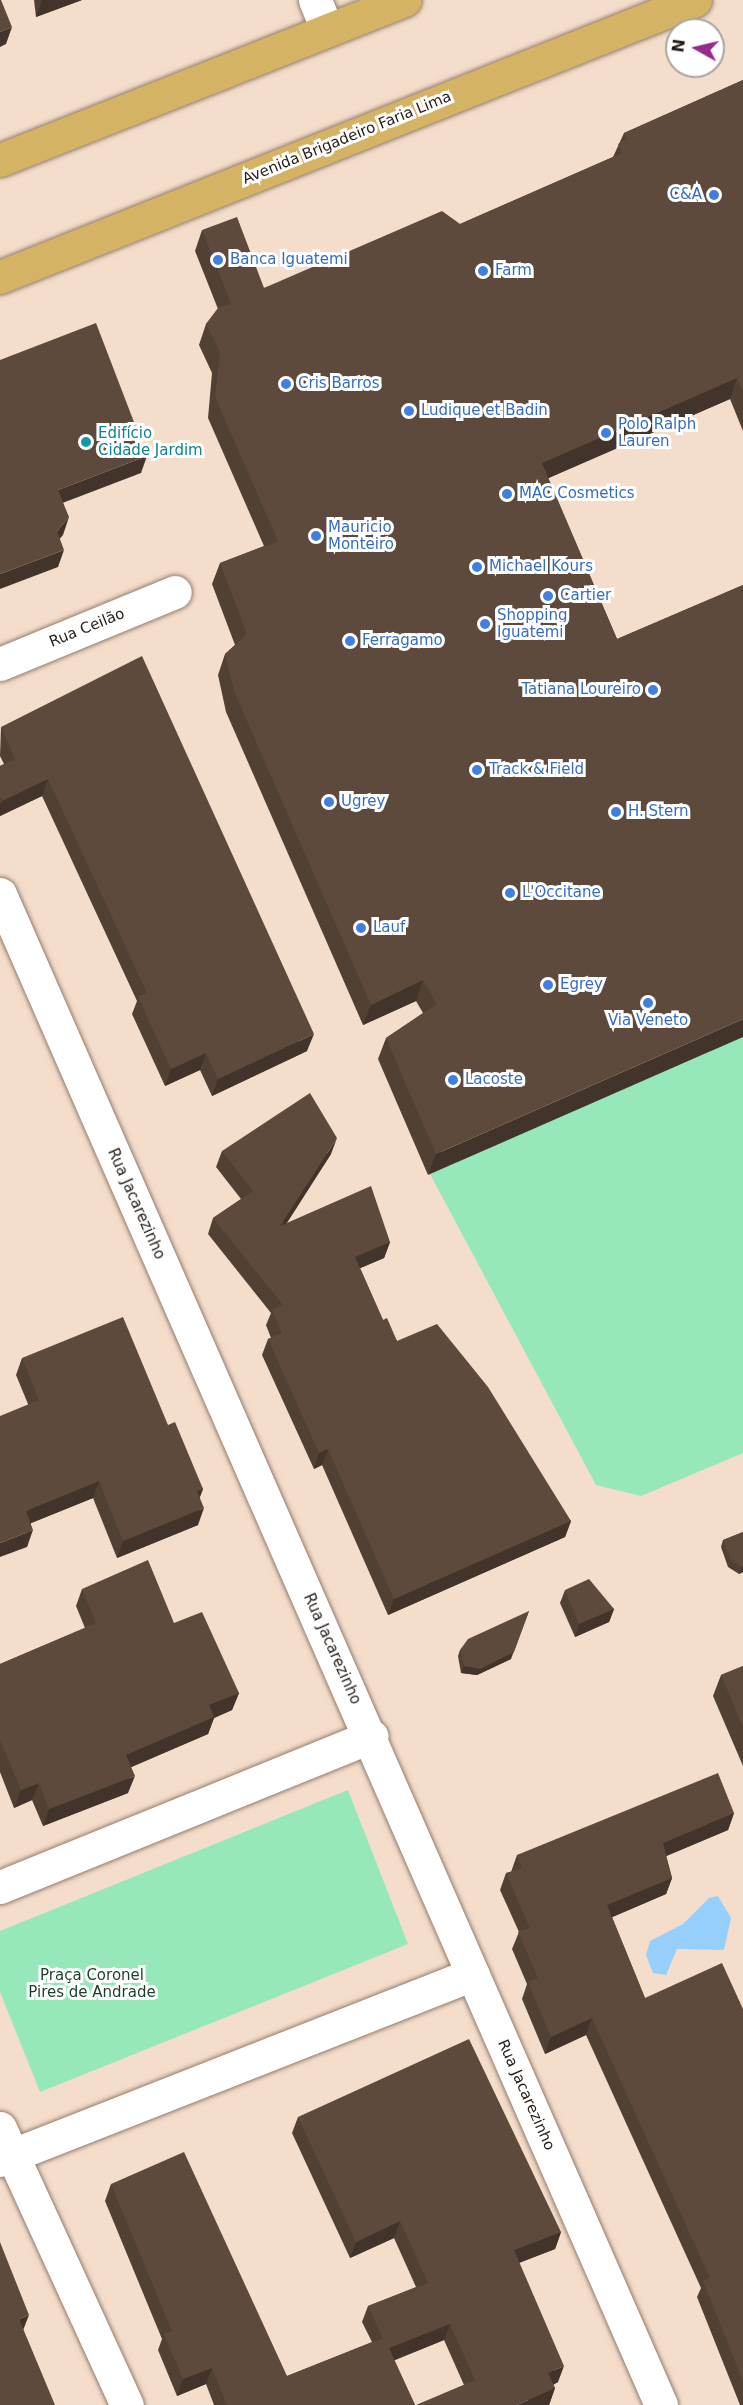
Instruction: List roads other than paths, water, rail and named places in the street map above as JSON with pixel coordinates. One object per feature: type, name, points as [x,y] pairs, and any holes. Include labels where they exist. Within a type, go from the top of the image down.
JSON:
[{"type":"highway","points":[[0,160],[405,0]]},
{"type":"highway","name":"Avenida Brigadeiro Faria Lima","points":[[0,277],[694,0]]},
{"type":"street","points":[[315,0],[327,30]]},
{"type":"street","name":"Rua Ceilão","points":[[0,664],[175,592]]},
{"type":"street","name":"Rua Jacarezinho","points":[[0,894],[371,1736],[662,2405]]},
{"type":"street","points":[[0,1887],[371,1736]]},
{"type":"street","points":[[127,2405],[4,2147],[473,1974]]},
{"type":"water","points":[[718,1896],[731,1918],[724,1950],[677,1949],[666,1975],[653,1973],[646,1955],[650,1941],[683,1924],[709,1898]]},
{"type":"place","name":"C&A","points":[[714,195]]},
{"type":"place","name":"Banca Iguatemi","points":[[218,260]]},
{"type":"place","name":"Farm","points":[[483,271]]},
{"type":"place","name":"Cris Barros","points":[[286,384]]},
{"type":"place","name":"Ludique et Badin","points":[[409,411]]},
{"type":"place","name":"Polo Ralph Lauren","points":[[606,433]]},
{"type":"place","name":"Edifício Cidade Jardim","points":[[86,442]]},
{"type":"place","name":"MAC Cosmetics","points":[[507,494]]},
{"type":"place","name":"Mauricio Monteiro","points":[[316,536]]},
{"type":"place","name":"Michael Kours","points":[[477,567]]},
{"type":"place","name":"Cartier","points":[[548,596]]},
{"type":"place","name":"Shopping Iguatemi","points":[[485,624]]},
{"type":"place","name":"Ferragamo","points":[[350,641]]},
{"type":"place","name":"Tatiana Loureiro","points":[[653,690]]},
{"type":"place","name":"Track & Field","points":[[477,770]]},
{"type":"place","name":"Ugrey","points":[[329,802]]},
{"type":"place","name":"H. Stern","points":[[616,812]]},
{"type":"place","name":"L'Occitane","points":[[510,893]]},
{"type":"place","name":"Lauf","points":[[361,928]]},
{"type":"place","name":"Egrey","points":[[548,985]]},
{"type":"place","name":"Via Veneto","points":[[648,1003]]},
{"type":"place","name":"Lacoste","points":[[453,1080]]},
{"type":"park label","name":"Praça Coronel Pires de Andrade","points":[[92,1984]]}]
